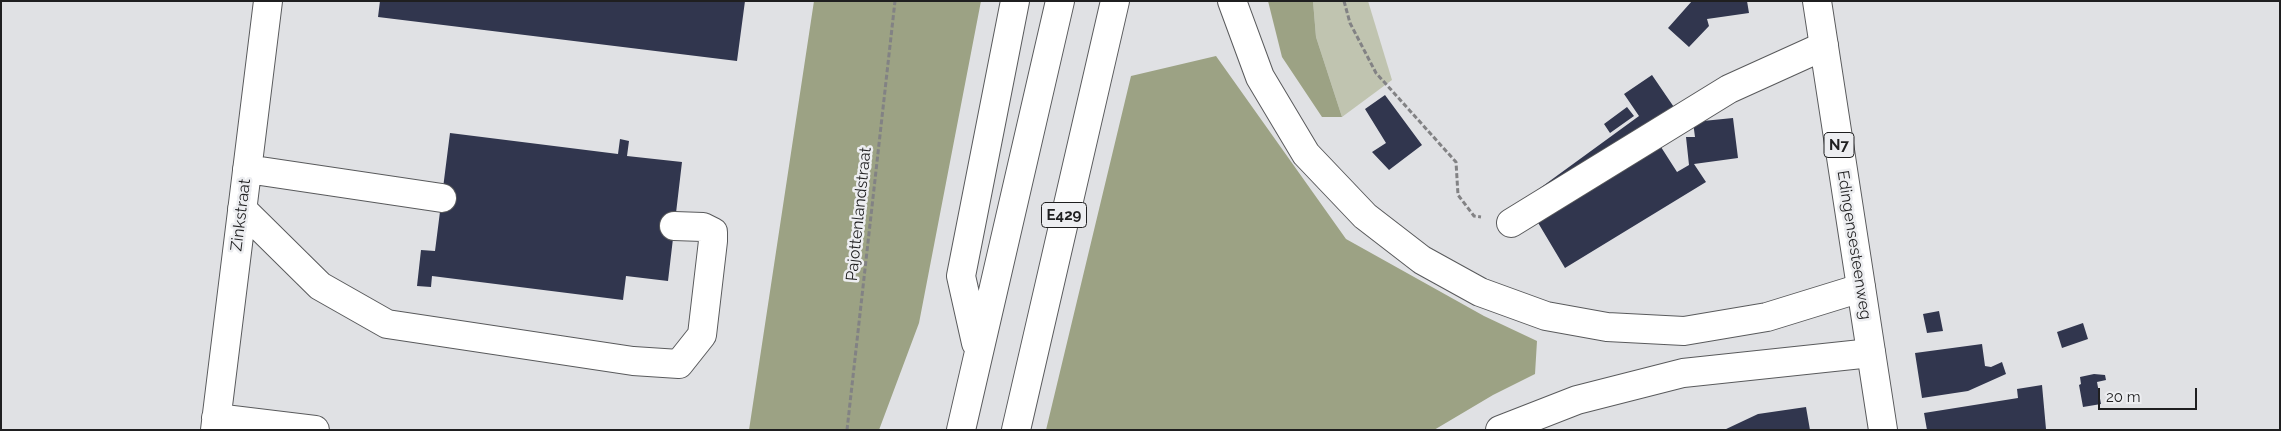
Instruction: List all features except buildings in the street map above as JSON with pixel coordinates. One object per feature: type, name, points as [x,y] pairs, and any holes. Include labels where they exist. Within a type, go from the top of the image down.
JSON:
[{"type":"main road","name":"Zinkstraat","points":[[216,424],[268,1]]},
{"type":"main road","points":[[978,351],[961,276],[1015,1]]},
{"type":"main road","points":[[961,430],[1060,1]]},
{"type":"main road","name":"E429","points":[[1016,430],[1115,1]]},
{"type":"main road","points":[[1232,1],[1260,77],[1306,154],[1365,216],[1422,260],[1480,292],[1546,316],[1607,327],[1684,331],[1767,317],[1860,288]]},
{"type":"main road","name":"Edingensesteenweg","points":[[1817,1],[1860,288],[1884,430]]},
{"type":"main road","points":[[1511,223],[1729,89],[1824,46]]},
{"type":"main road","points":[[247,169],[442,198]]},
{"type":"main road","points":[[242,209],[320,286],[387,324],[633,362],[679,364],[702,335],[713,232],[703,227],[674,226]]},
{"type":"main road","points":[[1500,430],[1577,400],[1683,374],[1871,353]]},
{"type":"main road","points":[[216,424],[315,430]]},
{"type":"path","name":"Pajottenlandstraat","points":[[847,430],[895,1]]},
{"type":"path","points":[[1344,1],[1350,24],[1376,73],[1456,162],[1458,195],[1474,216],[1511,223]]},
{"type":"green space","points":[[814,1],[981,1],[919,323],[879,430],[749,430]]},
{"type":"green space","points":[[1268,1],[1313,1],[1316,37],[1342,117],[1322,117],[1282,57]]},
{"type":"green space","points":[[1313,1],[1368,1],[1392,80],[1342,117],[1316,37]]},
{"type":"green space","points":[[1216,56],[1346,239],[1484,316],[1537,341],[1535,374],[1493,395],[1434,430],[1046,430],[1131,76]]}]
